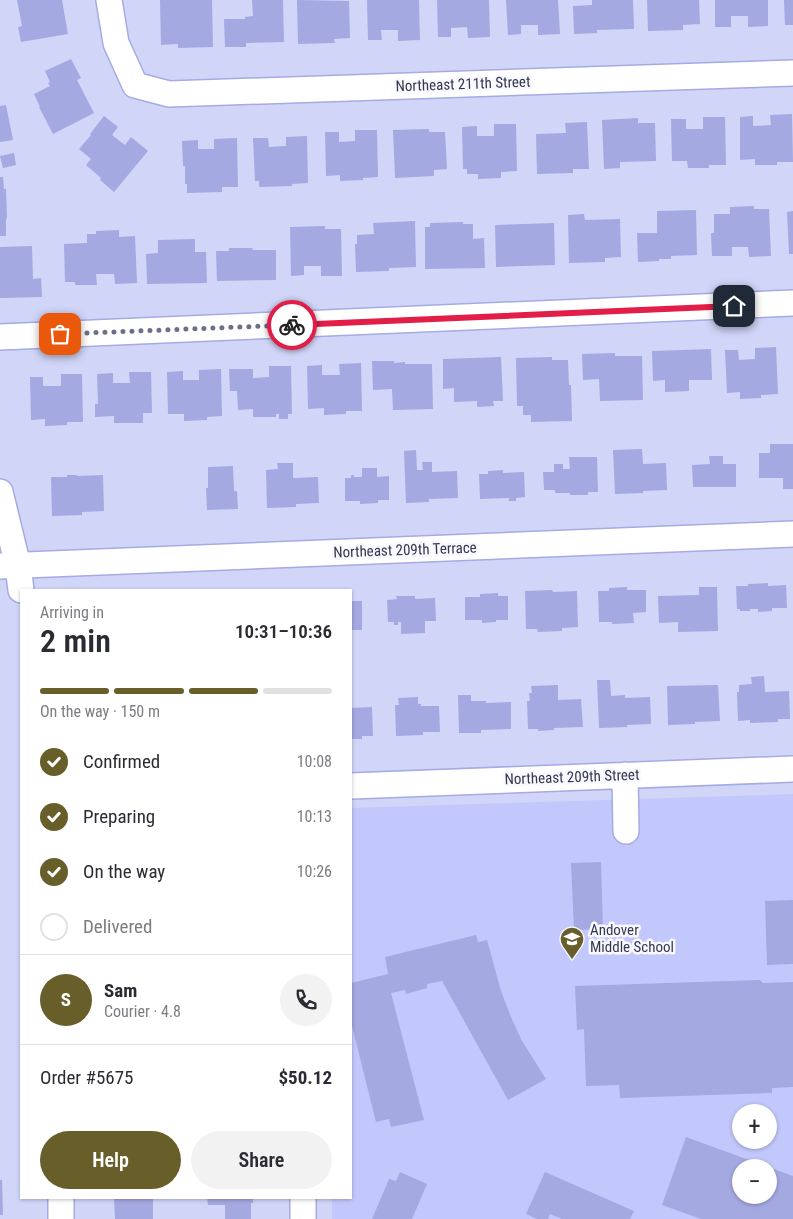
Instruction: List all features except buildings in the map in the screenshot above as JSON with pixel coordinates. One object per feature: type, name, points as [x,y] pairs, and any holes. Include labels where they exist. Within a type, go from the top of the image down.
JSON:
[{"type":"street","name":"Northeast 211th Street","points":[[109,0],[116,43],[135,85],[170,94],[793,73]]},
{"type":"street","points":[[0,337],[793,303]]},
{"type":"street","points":[[0,492],[9,566],[21,589]]},
{"type":"street","name":"Northeast 209th Terrace","points":[[9,566],[793,534]]},
{"type":"street","name":"Northeast 209th Street","points":[[352,786],[793,769]]},
{"type":"street","points":[[625,775],[626,831]]},
{"type":"street","points":[[60,1199],[61,1219]]},
{"type":"street","points":[[303,1199],[303,1219]]},
{"type":"shaded area","name":"Andover Middle School","points":[[793,794],[793,1219],[332,1219],[332,1199],[352,1199],[352,808]]},
{"type":"way so far","points":[[60,334],[292,325]]},
{"type":"place","name":"Andover Middle School","points":[[572,960]]},
{"type":"route","points":[[292,325],[734,306]]}]
